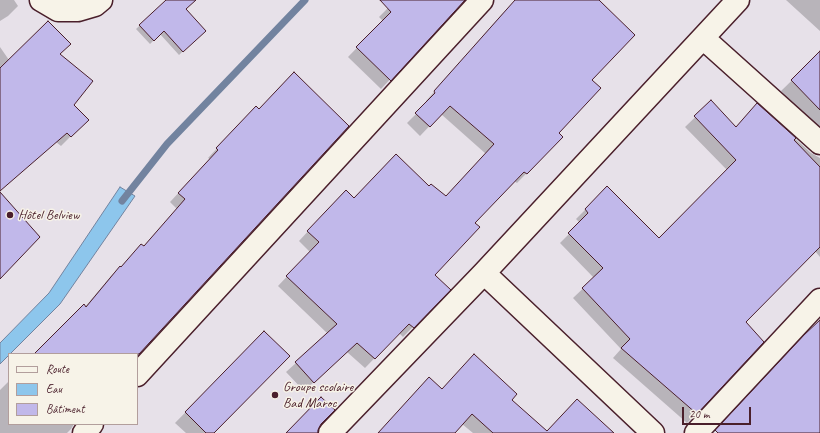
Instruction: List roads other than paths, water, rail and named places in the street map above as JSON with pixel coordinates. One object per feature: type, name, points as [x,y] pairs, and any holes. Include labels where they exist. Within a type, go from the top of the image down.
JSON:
[{"type":"street","points":[[41,0],[58,10],[78,10],[95,5],[101,0]]},
{"type":"street","points":[[138,374],[482,0]]},
{"type":"street","points":[[330,433],[484,273],[738,0]]},
{"type":"street","points":[[703,38],[820,143]]},
{"type":"street","points":[[484,273],[653,433]]},
{"type":"street","points":[[696,433],[820,300]]},
{"type":"street","points":[[84,433],[91,425]]},
{"type":"water","points":[[120,187],[135,196],[60,304],[11,353],[8,353],[8,356],[0,364],[0,343],[49,293]]},
{"type":"waterway","points":[[122,201],[167,144],[305,0]]},
{"type":"place","name":"Hôtel Belview","points":[[10,215]]},
{"type":"place","name":"Groupe scolaire Bad Maroc","points":[[275,395]]}]
